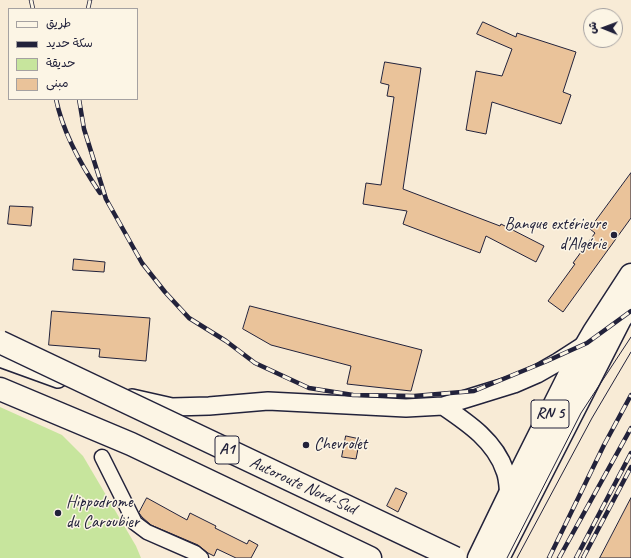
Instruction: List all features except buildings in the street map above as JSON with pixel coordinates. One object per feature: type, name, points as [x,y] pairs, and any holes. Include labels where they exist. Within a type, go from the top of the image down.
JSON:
[{"type":"highway","name":"RN 5","points":[[480,558],[509,496],[631,275]]},
{"type":"highway","name":"RN 5","points":[[498,558],[597,339],[620,319],[631,304]]},
{"type":"highway","name":"Autoroute Nord-Sud","points":[[0,342],[455,558]]},
{"type":"highway","name":"A1","points":[[0,389],[131,444],[370,558]]},
{"type":"street","points":[[0,358],[66,382],[172,407],[209,406],[260,401],[406,408],[443,406],[514,384],[537,374],[597,339]]},
{"type":"street","points":[[443,406],[470,425],[491,446],[506,472],[509,496]]},
{"type":"street","points":[[102,457],[135,523],[147,532],[201,558]]},
{"type":"green space","name":"Hippodrome du Caroubier","points":[[0,407],[62,435],[83,456],[136,546],[141,558],[0,558]]},
{"type":"tram line","points":[[507,558],[581,413],[631,337]]},
{"type":"tram line","points":[[517,558],[592,418],[631,352]]},
{"type":"railway","points":[[31,0],[33,8]]},
{"type":"railway","points":[[88,8],[90,0]]},
{"type":"railway","points":[[56,100],[68,136],[86,171],[100,193]]},
{"type":"railway","points":[[79,100],[84,129],[106,199],[142,263],[165,292],[189,318],[226,341],[255,363],[309,388],[353,395],[414,396],[474,391],[587,343],[631,311]]},
{"type":"railway","points":[[549,558],[604,445],[631,395]]},
{"type":"railway","points":[[559,558],[631,428]]},
{"type":"railway","points":[[576,558],[631,453]]},
{"type":"railway","points":[[583,558],[631,467]]},
{"type":"place","name":"Banque extérieure d'Algérie","points":[[614,235]]},
{"type":"place","name":"Chevrolet","points":[[306,445]]},
{"type":"place","name":"Hippodrome du Caroubier","points":[[58,513]]}]
